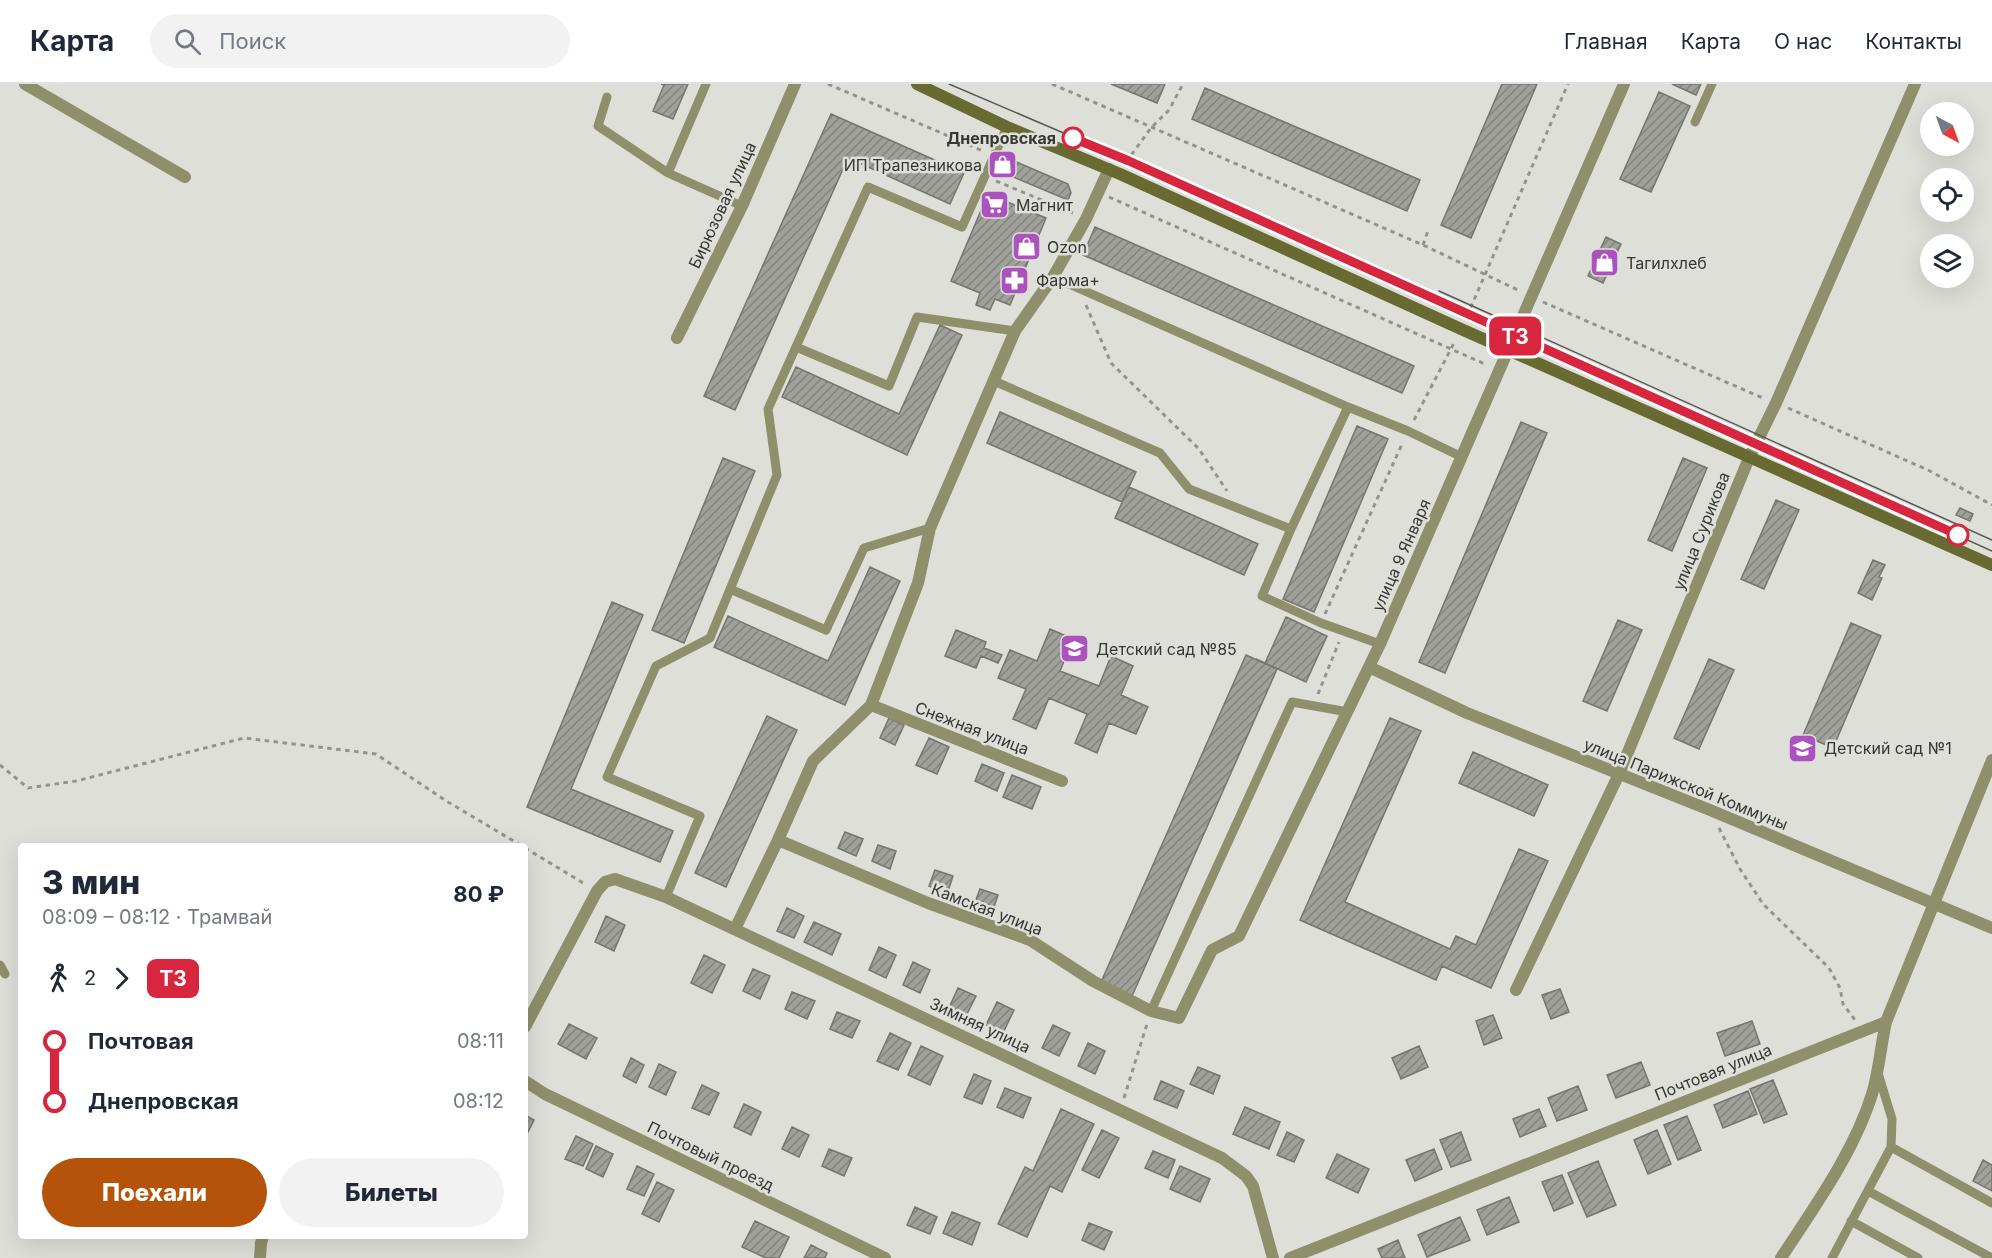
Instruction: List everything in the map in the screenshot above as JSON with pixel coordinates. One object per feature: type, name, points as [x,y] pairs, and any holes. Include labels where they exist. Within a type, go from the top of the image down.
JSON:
[{"type":"street","points":[[25,84],[185,177]]},
{"type":"street","name":"Бирюзовая улица","points":[[677,338],[742,206],[795,84]]},
{"type":"street","points":[[917,84],[1007,128],[1115,171],[1461,329],[1992,565]]},
{"type":"street","name":"улица 9 Января","points":[[1179,1018],[1212,950],[1239,936],[1348,712],[1380,644],[1624,84]]},
{"type":"street","name":"улица Сурикова","points":[[1516,990],[1619,774],[1749,458],[1776,403],[1915,84]]},
{"type":"street","points":[[735,929],[813,761],[871,705],[918,583],[930,528],[1015,331],[1053,277],[1099,192],[1115,171]]},
{"type":"street","name":"улица Парижской Коммуны","points":[[1369,667],[1467,713],[1710,810],[1992,928]]},
{"type":"street","name":"Снежная улица","points":[[871,705],[1062,781]]},
{"type":"street","points":[[1782,1258],[1843,1158],[1865,1111],[1873,1090],[1886,1022],[1992,760]]},
{"type":"street","name":"Камская улица","points":[[778,840],[928,903],[1030,940],[1093,981],[1151,1011],[1179,1018]]},
{"type":"street","name":"Зимняя улица","points":[[597,891],[605,882],[615,879],[666,897],[1222,1158],[1246,1176],[1253,1186],[1273,1258]]},
{"type":"street","points":[[528,1021],[597,891]]},
{"type":"street","name":"Почтовая улица","points":[[1290,1258],[1886,1022]]},
{"type":"street","name":"Почтовый проезд","points":[[528,1083],[546,1094],[885,1258]]},
{"type":"street","points":[[260,1258],[262,1239]]},
{"type":"lane","points":[[668,172],[706,84]]},
{"type":"lane","points":[[1695,122],[1712,84]]},
{"type":"lane","points":[[607,97],[598,126],[668,172],[742,206]]},
{"type":"lane","points":[[666,897],[700,816],[607,777],[656,666],[710,638],[777,475],[768,409],[868,187],[962,227],[1007,128]]},
{"type":"lane","points":[[1053,277],[1348,407],[1408,430],[1462,457]]},
{"type":"lane","points":[[796,347],[889,386],[917,317],[1015,331]]},
{"type":"lane","points":[[994,381],[1160,453],[1189,489],[1291,529]]},
{"type":"lane","points":[[1348,407],[1262,596],[1321,623],[1380,644]]},
{"type":"lane","points":[[730,589],[826,630],[864,548],[930,528]]},
{"type":"lane","points":[[1151,1011],[1292,702],[1348,712]]},
{"type":"lane","points":[[0,965],[5,974]]},
{"type":"lane","points":[[1833,1258],[1891,1147],[1892,1119],[1877,1071]]},
{"type":"lane","points":[[1891,1147],[1992,1203]]},
{"type":"lane","points":[[1868,1191],[1992,1258]]},
{"type":"lane","points":[[1851,1221],[1918,1258]]},
{"type":"path","points":[[828,84],[993,155]]},
{"type":"path","points":[[1115,171],[1169,110],[1184,84]]},
{"type":"path","points":[[1321,623],[1408,430],[1461,329],[1568,84]]},
{"type":"path","points":[[984,176],[1086,219]]},
{"type":"path","points":[[1099,192],[1450,350],[1500,370]]},
{"type":"path","points":[[1423,245],[1429,228]]},
{"type":"path","points":[[1086,305],[1111,363],[1199,449],[1241,511]]},
{"type":"path","points":[[1313,705],[1344,632]]},
{"type":"path","points":[[0,765],[28,788],[76,781],[244,738],[376,754],[448,802],[516,843]]},
{"type":"path","points":[[1710,810],[1750,887],[1763,904],[1829,968],[1840,988],[1843,1004],[1863,1030]]},
{"type":"path","points":[[528,850],[597,891]]},
{"type":"path","points":[[1120,1109],[1151,1011]]},
{"type":"building","points":[[661,84],[688,84],[673,119],[653,111],[664,85]]},
{"type":"building","points":[[1111,84],[1165,84],[1157,103]]},
{"type":"building","points":[[1502,84],[1537,84],[1471,238],[1441,225]]},
{"type":"building","points":[[1672,84],[1701,84],[1696,95]]},
{"type":"building","points":[[1205,88],[1420,180],[1407,211],[1192,119]]},
{"type":"building","points":[[1659,92],[1690,106],[1651,192],[1620,179]]},
{"type":"building","points":[[831,114],[964,173],[950,204],[848,158],[735,410],[704,396]]},
{"type":"building","points":[[1000,155],[1068,184],[1071,193],[1068,200],[994,169]]},
{"type":"building","points":[[988,194],[1046,218],[1010,305],[995,299],[990,310],[976,305],[980,293],[951,281]]},
{"type":"building","points":[[1095,227],[1414,366],[1402,393],[1083,255]]},
{"type":"building","points":[[1606,237],[1621,244],[1603,283],[1588,276]]},
{"type":"building","points":[[940,325],[962,335],[907,455],[782,397],[796,367],[899,414]]},
{"type":"building","points":[[1000,412],[1136,472],[1122,502],[987,443]]},
{"type":"building","points":[[1521,422],[1547,433],[1445,673],[1419,662]]},
{"type":"building","points":[[1357,426],[1388,439],[1314,612],[1283,599]]},
{"type":"building","points":[[723,458],[755,471],[684,643],[652,630]]},
{"type":"building","points":[[1683,458],[1707,468],[1672,551],[1648,540]]},
{"type":"building","points":[[1129,487],[1258,544],[1244,575],[1115,518]]},
{"type":"building","points":[[1776,500],[1799,510],[1764,589],[1741,579]]},
{"type":"building","points":[[1960,508],[1973,514],[1970,521],[1956,515]]},
{"type":"building","points":[[1873,560],[1885,565],[1872,600],[1858,593]]},
{"type":"building","points":[[870,567],[900,581],[845,705],[714,647],[728,616],[828,661]]},
{"type":"building","points":[[612,602],[643,615],[571,789],[673,831],[660,862],[527,807]]},
{"type":"building","points":[[1286,617],[1327,636],[1306,682],[1256,659],[1265,663]]},
{"type":"building","points":[[1618,620],[1642,630],[1607,711],[1583,701]]},
{"type":"building","points":[[1851,623],[1881,636],[1833,748],[1803,735]]},
{"type":"building","points":[[1050,629],[1073,639],[1060,671],[1099,686],[1111,656],[1133,666],[1121,695],[1148,707],[1136,734],[1109,723],[1097,753],[1075,743],[1087,714],[1049,698],[1036,729],[1013,719],[1026,689],[998,678],[1010,650],[1037,661]]},
{"type":"building","points":[[956,630],[986,642],[984,648],[1002,655],[998,663],[981,656],[976,668],[945,656]]},
{"type":"building","points":[[1246,655],[1277,669],[1132,996],[1101,982]]},
{"type":"building","points":[[1709,659],[1734,670],[1699,749],[1674,738]]},
{"type":"building","points":[[767,716],[797,730],[726,887],[695,873]]},
{"type":"building","points":[[889,718],[904,725],[895,745],[880,738]]},
{"type":"building","points":[[1390,718],[1421,731],[1345,902],[1450,949],[1456,936],[1476,945],[1519,849],[1548,861],[1491,988],[1442,966],[1436,980],[1300,920]]},
{"type":"building","points":[[929,738],[949,747],[937,774],[916,765]]},
{"type":"building","points":[[1473,752],[1548,785],[1534,816],[1459,783]]},
{"type":"building","points":[[982,764],[1004,773],[997,791],[975,781]]},
{"type":"building","points":[[1012,775],[1041,787],[1032,809],[1003,797]]},
{"type":"building","points":[[845,832],[863,839],[856,856],[838,848]]},
{"type":"building","points":[[878,845],[896,851],[890,869],[872,861]]},
{"type":"building","points":[[935,870],[953,876],[947,894],[929,886]]},
{"type":"building","points":[[980,889],[998,895],[992,913],[974,905]]},
{"type":"building","points":[[787,908],[804,916],[794,938],[777,931]]},
{"type":"building","points":[[606,916],[625,925],[614,951],[595,942]]},
{"type":"building","points":[[814,922],[841,934],[832,955],[804,942]]},
{"type":"building","points":[[879,947],[896,955],[886,978],[869,970]]},
{"type":"building","points":[[704,955],[725,965],[712,993],[691,983]]},
{"type":"building","points":[[913,962],[930,970],[920,993],[903,985]]},
{"type":"building","points":[[753,969],[770,976],[760,999],[743,991]]},
{"type":"building","points":[[958,988],[976,996],[965,1018],[948,1010]]},
{"type":"building","points":[[1560,989],[1569,1012],[1551,1019],[1542,995]]},
{"type":"building","points":[[792,992],[815,1001],[807,1019],[785,1009]]},
{"type":"building","points":[[997,1002],[1014,1010],[1003,1033],[986,1025]]},
{"type":"building","points":[[837,1012],[860,1021],[852,1038],[830,1029]]},
{"type":"building","points":[[1493,1015],[1502,1038],[1484,1045],[1476,1021]]},
{"type":"building","points":[[1752,1021],[1760,1044],[1725,1056],[1717,1033]]},
{"type":"building","points":[[569,1024],[597,1038],[586,1059],[558,1044]]},
{"type":"building","points":[[1053,1025],[1070,1033],[1059,1056],[1042,1048]]},
{"type":"building","points":[[890,1033],[911,1043],[898,1070],[877,1061]]},
{"type":"building","points":[[1088,1043],[1105,1051],[1095,1074],[1078,1066]]},
{"type":"building","points":[[921,1046],[943,1056],[930,1085],[908,1075]]},
{"type":"building","points":[[1419,1046],[1428,1067],[1401,1079],[1392,1058]]},
{"type":"building","points":[[631,1058],[644,1065],[636,1083],[623,1076]]},
{"type":"building","points":[[1641,1062],[1650,1085],[1616,1098],[1607,1075]]},
{"type":"building","points":[[659,1064],[676,1072],[666,1095],[649,1087]]},
{"type":"building","points":[[1198,1067],[1220,1076],[1213,1094],[1190,1084]]},
{"type":"building","points":[[974,1074],[991,1081],[982,1104],[964,1097]]},
{"type":"building","points":[[1773,1080],[1787,1114],[1764,1123],[1750,1089]]},
{"type":"building","points":[[1161,1081],[1184,1091],[1177,1108],[1154,1099]]},
{"type":"building","points":[[702,1085],[719,1093],[709,1115],[692,1108]]},
{"type":"building","points":[[1578,1086],[1587,1110],[1557,1121],[1548,1098]]},
{"type":"building","points":[[1005,1088],[1031,1098],[1023,1118],[997,1107]]},
{"type":"building","points":[[1748,1091],[1757,1114],[1723,1128],[1714,1105]]},
{"type":"building","points":[[744,1104],[761,1112],[751,1135],[734,1127]]},
{"type":"building","points":[[1245,1107],[1280,1122],[1269,1149],[1233,1134]]},
{"type":"building","points":[[1061,1109],[1094,1124],[1062,1192],[1050,1186],[1027,1237],[998,1224],[1025,1167],[1033,1171]]},
{"type":"building","points":[[1539,1109],[1546,1126],[1520,1137],[1513,1119]]},
{"type":"building","points":[[1687,1116],[1701,1150],[1678,1160],[1664,1125]]},
{"type":"building","points":[[528,1117],[534,1120],[528,1132]]},
{"type":"building","points":[[792,1127],[809,1135],[799,1157],[782,1149]]},
{"type":"building","points":[[1102,1130],[1119,1138],[1099,1178],[1082,1170]]},
{"type":"building","points":[[1657,1130],[1671,1164],[1648,1174],[1634,1140]]},
{"type":"building","points":[[1287,1132],[1304,1140],[1294,1162],[1277,1155]]},
{"type":"building","points":[[1461,1132],[1471,1160],[1451,1167],[1440,1140]]},
{"type":"building","points":[[576,1136],[593,1144],[583,1166],[565,1159]]},
{"type":"building","points":[[596,1146],[613,1154],[603,1177],[586,1169]]},
{"type":"building","points":[[829,1149],[852,1158],[844,1176],[822,1166]]},
{"type":"building","points":[[1434,1149],[1442,1169],[1415,1181],[1406,1160]]},
{"type":"building","points":[[1153,1151],[1175,1160],[1168,1178],[1145,1168]]},
{"type":"building","points":[[1337,1154],[1369,1169],[1358,1193],[1326,1178]]},
{"type":"building","points":[[1983,1160],[1992,1165],[1992,1191],[1973,1181]]},
{"type":"building","points":[[1598,1161],[1616,1205],[1587,1217],[1568,1173]]},
{"type":"building","points":[[637,1166],[654,1174],[644,1196],[627,1189]]},
{"type":"building","points":[[1180,1166],[1210,1179],[1200,1202],[1170,1189]]},
{"type":"building","points":[[1562,1175],[1573,1203],[1554,1211],[1542,1182]]},
{"type":"building","points":[[657,1182],[674,1190],[659,1222],[642,1214]]},
{"type":"building","points":[[1509,1197],[1519,1222],[1487,1235],[1477,1210]]},
{"type":"building","points":[[915,1207],[937,1217],[930,1234],[907,1225]]},
{"type":"building","points":[[952,1212],[980,1223],[972,1245],[943,1233]]},
{"type":"building","points":[[1460,1217],[1470,1240],[1427,1257],[1418,1235]]},
{"type":"building","points":[[755,1221],[789,1237],[779,1258],[766,1258],[742,1247]]},
{"type":"building","points":[[1089,1223],[1112,1232],[1104,1250],[1082,1240]]},
{"type":"building","points":[[1398,1240],[1405,1258],[1382,1258],[1378,1249]]},
{"type":"building","points":[[811,1245],[827,1253],[825,1258],[804,1258]]},
{"type":"tram line","points":[[949,84],[1129,161],[1992,551]]},
{"type":"tram line","name":"T3","points":[[1073,138],[1129,161],[1958,535]]},
{"type":"tram line","points":[[1439,291],[1992,540]]},
{"type":"place","name":"Днепровская","points":[[1073,138]]},
{"type":"place","name":"ИП Трапезникова","points":[[1003,165]]},
{"type":"place","name":"Магнит","points":[[995,205]]},
{"type":"place","name":"Ozon","points":[[1026,247]]},
{"type":"place","name":"Тагилхлеб","points":[[1605,263]]},
{"type":"place","name":"Фарма+","points":[[1015,280]]},
{"type":"place","name":"Детский сад №85","points":[[1075,649]]},
{"type":"place","name":"Детский сад №1","points":[[1803,748]]}]
